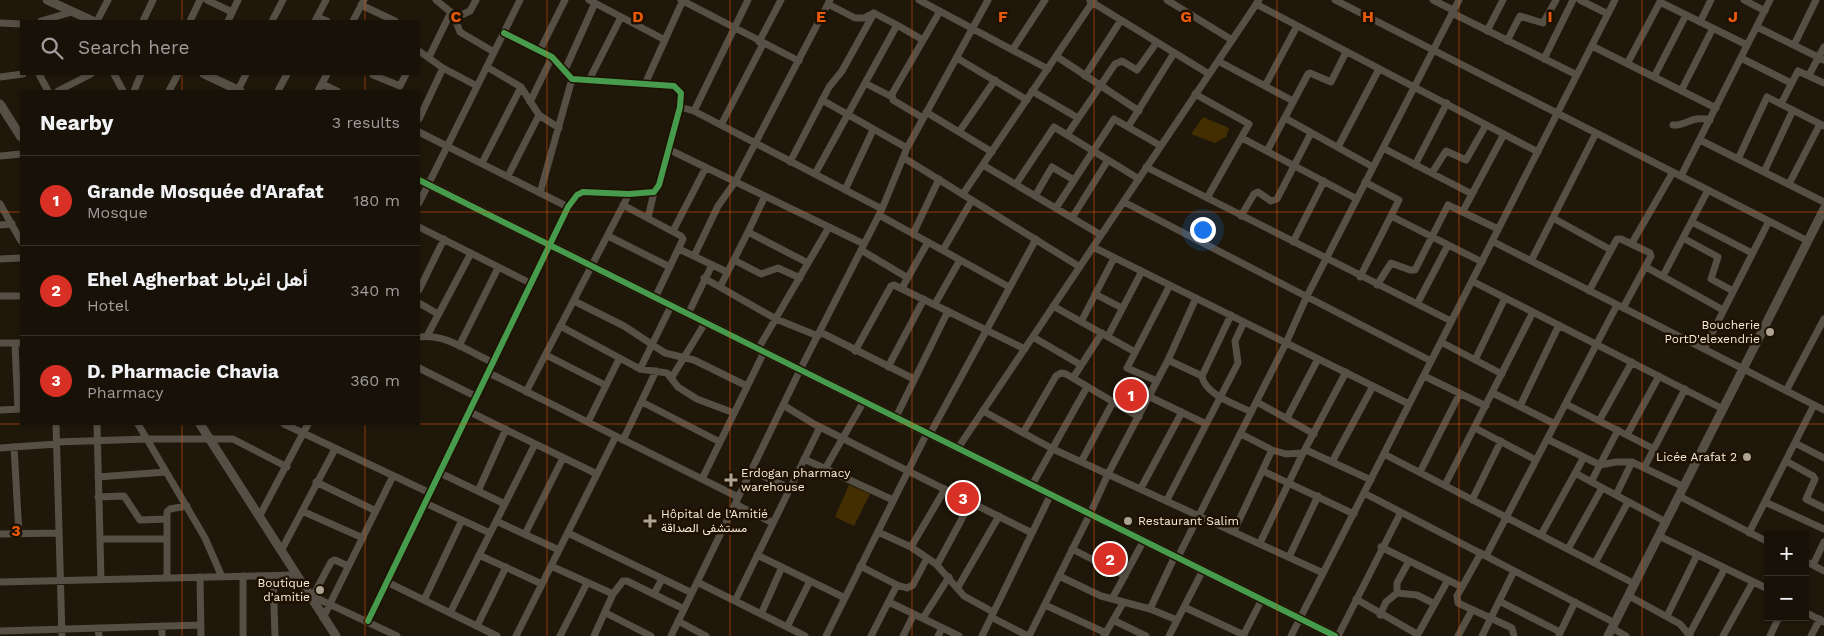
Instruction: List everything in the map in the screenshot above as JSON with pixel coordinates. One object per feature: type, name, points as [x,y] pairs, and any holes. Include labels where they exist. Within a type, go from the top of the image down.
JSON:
[{"type":"street","points":[[47,0],[91,20]]},
{"type":"street","points":[[98,20],[108,0]]},
{"type":"street","points":[[143,20],[152,0]]},
{"type":"street","points":[[190,20],[200,0]]},
{"type":"street","points":[[207,0],[232,12]]},
{"type":"street","points":[[228,20],[238,0]]},
{"type":"street","points":[[273,20],[283,0]]},
{"type":"street","points":[[316,19],[326,0]]},
{"type":"street","points":[[429,57],[453,15],[470,11],[476,0]]},
{"type":"street","points":[[420,201],[520,0]]},
{"type":"street","points":[[540,50],[565,0]]},
{"type":"street","points":[[645,84],[682,0],[734,29],[799,61]]},
{"type":"street","points":[[694,111],[748,0]]},
{"type":"street","points":[[721,125],[781,0]]},
{"type":"street","points":[[920,0],[1048,69]]},
{"type":"street","points":[[1012,49],[1045,0]]},
{"type":"street","points":[[1167,0],[1232,40]]},
{"type":"street","points":[[1335,0],[1808,241]]},
{"type":"street","points":[[1433,0],[1487,31],[1577,75]]},
{"type":"street","points":[[1150,609],[1252,412],[1307,296],[1458,0]]},
{"type":"street","points":[[1487,31],[1503,0]]},
{"type":"street","points":[[1507,41],[1520,16],[1543,23],[1556,0]]},
{"type":"street","points":[[1544,58],[1573,0]]},
{"type":"street","points":[[1580,0],[1608,14]]},
{"type":"street","points":[[1292,636],[1615,0]]},
{"type":"street","points":[[1700,22],[1711,0]]},
{"type":"street","points":[[1744,0],[1765,11]]},
{"type":"street","points":[[1681,176],[1770,0]]},
{"type":"street","points":[[1794,45],[1816,0]]},
{"type":"street","points":[[440,1],[453,15],[460,32],[494,52]]},
{"type":"street","points":[[671,636],[800,370],[880,212],[907,148],[986,1]]},
{"type":"street","points":[[964,194],[1091,1],[1209,74]]},
{"type":"street","points":[[1627,64],[1661,1],[1748,46]]},
{"type":"street","points":[[564,72],[592,2],[665,40]]},
{"type":"street","points":[[694,256],[718,206],[735,182],[829,2],[855,18],[864,18],[874,12]]},
{"type":"street","points":[[958,448],[1257,2],[1297,26],[1415,86],[1538,152]]},
{"type":"street","points":[[354,20],[363,3],[393,20]]},
{"type":"street","points":[[892,97],[940,11]]},
{"type":"street","points":[[44,20],[72,12]]},
{"type":"street","points":[[874,12],[923,40]]},
{"type":"street","points":[[790,162],[828,86],[842,70],[874,12]]},
{"type":"street","points":[[1654,77],[1686,15]]},
{"type":"street","points":[[589,80],[620,17]]},
{"type":"street","points":[[1085,76],[1122,20]]},
{"type":"street","points":[[0,23],[20,24]]},
{"type":"street","points":[[815,174],[897,25]]},
{"type":"street","points":[[1264,86],[1297,26]]},
{"type":"street","points":[[1757,27],[1821,58]]},
{"type":"street","points":[[1681,91],[1713,28]]},
{"type":"street","points":[[504,33],[552,57],[572,79],[674,86],[678,88],[682,98],[680,108],[670,150],[659,185],[654,192],[648,218]]},
{"type":"street","points":[[1067,135],[1118,61],[1135,70],[1140,69],[1157,42]]},
{"type":"street","points":[[1592,46],[1716,108]]},
{"type":"street","points":[[1810,75],[1821,58],[1824,47]]},
{"type":"street","points":[[420,52],[443,68],[477,86]]},
{"type":"street","points":[[1267,152],[1309,72],[1331,82],[1346,52]]},
{"type":"street","points":[[1128,127],[1174,53]]},
{"type":"street","points":[[1056,56],[1139,111]]},
{"type":"street","points":[[530,102],[552,57]]},
{"type":"street","points":[[956,58],[1027,100]]},
{"type":"street","points":[[1741,58],[1791,83]]},
{"type":"street","points":[[1218,62],[1294,102]]},
{"type":"street","points":[[487,67],[521,87],[539,115],[560,128]]},
{"type":"street","points":[[420,117],[443,68]]},
{"type":"street","points":[[1338,147],[1379,69]]},
{"type":"street","points":[[1781,104],[1798,71],[1824,83]]},
{"type":"street","points":[[0,77],[20,74]]},
{"type":"street","points":[[40,75],[47,90]]},
{"type":"street","points":[[60,90],[89,75]]},
{"type":"street","points":[[115,75],[122,90]]},
{"type":"street","points":[[134,90],[141,75]]},
{"type":"street","points":[[170,90],[177,75]]},
{"type":"street","points":[[206,75],[237,90]]},
{"type":"street","points":[[239,90],[246,75]]},
{"type":"street","points":[[279,90],[286,75]]},
{"type":"street","points":[[319,90],[326,75]]},
{"type":"street","points":[[375,75],[398,89],[405,75]]},
{"type":"street","points":[[540,193],[560,128],[572,79]]},
{"type":"street","points":[[959,132],[994,80]]},
{"type":"street","points":[[865,83],[959,132],[992,152]]},
{"type":"street","points":[[322,84],[335,90]]},
{"type":"street","points":[[482,163],[521,87]]},
{"type":"street","points":[[1032,91],[1078,118]]},
{"type":"street","points":[[1195,94],[1248,122],[1250,127],[1207,198]]},
{"type":"street","points":[[1738,159],[1765,98],[1770,98],[1822,125],[1789,184]]},
{"type":"street","points":[[822,100],[847,116],[907,148]]},
{"type":"street","points":[[1415,164],[1447,103]]},
{"type":"street","points":[[0,104],[3,114],[20,136]]},
{"type":"street","points":[[680,108],[694,111],[845,190],[913,234],[1009,287]]},
{"type":"street","points":[[1764,172],[1793,110]]},
{"type":"street","points":[[508,176],[539,115]]},
{"type":"street","points":[[1285,118],[1373,167]]},
{"type":"street","points":[[1673,125],[1696,118],[1710,120]]},
{"type":"street","points":[[1056,208],[1114,119],[1161,146]]},
{"type":"street","points":[[1432,173],[1446,151],[1466,160],[1486,124]]},
{"type":"street","points":[[1016,184],[1052,128],[1056,127],[1139,179]]},
{"type":"street","points":[[845,190],[873,130]]},
{"type":"street","points":[[420,132],[568,207]]},
{"type":"street","points":[[1241,216],[1254,194],[1258,192],[1272,201],[1277,200],[1311,133]]},
{"type":"street","points":[[1531,261],[1596,133]]},
{"type":"street","points":[[1462,211],[1504,134]]},
{"type":"street","points":[[1242,138],[1357,199]]},
{"type":"street","points":[[1700,140],[1824,202]]},
{"type":"street","points":[[1383,148],[1472,194]]},
{"type":"street","points":[[670,150],[828,227],[863,247],[908,278]]},
{"type":"street","points":[[0,156],[20,154]]},
{"type":"street","points":[[904,158],[1080,267]]},
{"type":"street","points":[[1072,218],[1108,160]]},
{"type":"street","points":[[983,165],[1101,235]]},
{"type":"street","points":[[673,231],[706,167]]},
{"type":"street","points":[[1035,196],[1052,167],[1074,180]]},
{"type":"street","points":[[1146,167],[1451,321]]},
{"type":"street","points":[[1632,243],[1673,172]]},
{"type":"street","points":[[913,234],[939,179]]},
{"type":"street","points":[[420,180],[1337,636],[1401,512]]},
{"type":"street","points":[[1293,242],[1324,181]]},
{"type":"street","points":[[1360,276],[1399,198],[1365,182]]},
{"type":"street","points":[[1663,276],[1708,190]]},
{"type":"street","points":[[368,621],[568,207],[577,195],[583,192],[629,194],[654,192]]},
{"type":"street","points":[[526,392],[629,194]]},
{"type":"street","points":[[720,287],[765,196]]},
{"type":"street","points":[[943,250],[972,200]]},
{"type":"street","points":[[1124,202],[1431,361]]},
{"type":"street","points":[[0,204],[20,239]]},
{"type":"street","points":[[623,205],[673,231],[683,239],[655,298]]},
{"type":"street","points":[[1377,285],[1391,263],[1415,270],[1448,205],[1498,229]]},
{"type":"street","points":[[1612,629],[1824,209]]},
{"type":"street","points":[[1391,216],[1482,262]]},
{"type":"street","points":[[1553,218],[1611,250]]},
{"type":"street","points":[[1704,349],[1768,221]]},
{"type":"street","points":[[1692,222],[1752,253]]},
{"type":"street","points":[[0,225],[12,224]]},
{"type":"street","points":[[420,227],[532,284]]},
{"type":"street","points":[[702,479],[747,386],[776,318],[828,227]]},
{"type":"street","points":[[748,232],[808,263]]},
{"type":"street","points":[[608,236],[670,267]]},
{"type":"street","points":[[1683,238],[1716,256],[1718,260],[1710,279],[1733,291]]},
{"type":"street","points":[[420,288],[444,239]]},
{"type":"street","points":[[826,636],[928,433],[1036,239]]},
{"type":"street","points":[[1514,636],[1512,628],[1458,603],[1457,596],[1506,517],[1597,344],[1646,266],[1651,256],[1650,253],[1632,243],[1618,239],[1589,291]]},
{"type":"street","points":[[1492,241],[1824,410]]},
{"type":"street","points":[[902,288],[928,242]]},
{"type":"street","points":[[1417,304],[1448,245]]},
{"type":"street","points":[[1093,247],[1409,404]]},
{"type":"street","points":[[679,249],[727,272]]},
{"type":"street","points":[[427,336],[471,253]]},
{"type":"street","points":[[0,259],[20,258]]},
{"type":"street","points":[[1081,322],[1114,258]]},
{"type":"street","points":[[734,260],[762,274],[778,268],[800,278]]},
{"type":"street","points":[[935,304],[960,260]]},
{"type":"street","points":[[688,314],[712,265]]},
{"type":"street","points":[[1646,266],[1724,310]]},
{"type":"street","points":[[459,346],[498,268]]},
{"type":"street","points":[[1073,378],[1105,335],[1142,271]]},
{"type":"street","points":[[704,278],[776,318],[819,334],[914,379]]},
{"type":"street","points":[[1472,281],[1723,409]]},
{"type":"street","points":[[1157,382],[1127,368],[1170,285]]},
{"type":"street","points":[[855,351],[891,286],[902,288],[1025,349]]},
{"type":"street","points":[[1095,294],[1122,308]]},
{"type":"street","points":[[0,296],[20,296]]},
{"type":"street","points":[[878,532],[927,558],[949,577],[964,596],[992,615],[1029,636],[1108,474],[1150,397],[1196,298]]},
{"type":"street","points":[[1475,360],[1505,298]]},
{"type":"street","points":[[888,367],[924,299]]},
{"type":"street","points":[[574,301],[624,326],[665,354],[694,360],[747,386]]},
{"type":"street","points":[[420,304],[438,314]]},
{"type":"street","points":[[640,369],[671,306]]},
{"type":"street","points":[[1053,306],[1135,352]]},
{"type":"street","points":[[896,417],[948,311]]},
{"type":"street","points":[[1445,485],[1533,312]]},
{"type":"street","points":[[1231,315],[1202,376],[1205,386],[1252,412]]},
{"type":"street","points":[[1786,391],[1824,318]]},
{"type":"street","points":[[1167,500],[1238,363],[1235,341],[1244,322]]},
{"type":"street","points":[[672,377],[705,323]]},
{"type":"street","points":[[560,326],[640,369],[667,373],[678,387],[697,399],[734,413]]},
{"type":"street","points":[[1520,406],[1559,326]]},
{"type":"street","points":[[420,337],[444,339],[494,363]]},
{"type":"street","points":[[1033,337],[1081,366]]},
{"type":"street","points":[[1441,342],[1502,374]]},
{"type":"street","points":[[0,343],[18,343],[20,409],[0,410],[0,400]]},
{"type":"street","points":[[546,354],[605,384]]},
{"type":"street","points":[[588,422],[605,384],[619,359]]},
{"type":"street","points":[[1288,418],[1318,359]]},
{"type":"street","points":[[1168,360],[1202,376]]},
{"type":"street","points":[[1599,421],[1632,362]]},
{"type":"street","points":[[420,368],[477,397]]},
{"type":"street","points":[[623,440],[656,371]]},
{"type":"street","points":[[489,372],[738,497]]},
{"type":"street","points":[[1260,543],[1304,451],[1346,372]]},
{"type":"street","points":[[1023,433],[1056,376],[1060,373],[1066,374],[1139,417]]},
{"type":"street","points":[[1424,376],[1486,406]]},
{"type":"street","points":[[1627,435],[1660,376]]},
{"type":"street","points":[[1332,462],[1372,386]]},
{"type":"street","points":[[1032,485],[1086,387]]},
{"type":"street","points":[[1644,468],[1685,389]]},
{"type":"street","points":[[1493,392],[1555,424]]},
{"type":"street","points":[[1420,472],[1460,393]]},
{"type":"street","points":[[1150,397],[1206,424]]},
{"type":"street","points":[[642,402],[720,442]]},
{"type":"street","points":[[825,469],[864,402]]},
{"type":"street","points":[[1081,462],[1113,402]]},
{"type":"street","points":[[1257,402],[1314,434]]},
{"type":"street","points":[[1566,404],[1654,448]]},
{"type":"street","points":[[783,405],[820,427],[1032,533]]},
{"type":"street","points":[[1749,532],[1814,405]]},
{"type":"street","points":[[983,411],[1052,449],[1141,488],[1323,573]]},
{"type":"street","points":[[470,412],[597,474]]},
{"type":"street","points":[[1141,488],[1182,412]]},
{"type":"street","points":[[56,425],[62,632]]},
{"type":"street","points":[[97,425],[101,579]]},
{"type":"street","points":[[139,425],[205,538],[222,577]]},
{"type":"street","points":[[201,425],[336,636]]},
{"type":"street","points":[[286,425],[430,493]]},
{"type":"street","points":[[260,518],[308,425]]},
{"type":"street","points":[[735,601],[820,427]]},
{"type":"street","points":[[1475,428],[1536,460]]},
{"type":"street","points":[[478,491],[506,429]]},
{"type":"street","points":[[1591,482],[1618,430]]},
{"type":"street","points":[[1240,434],[1272,450],[1286,454],[1304,451],[1370,480]]},
{"type":"street","points":[[516,636],[616,436]]},
{"type":"street","points":[[0,448],[56,443],[209,438],[236,440],[287,467]]},
{"type":"street","points":[[1547,439],[1600,465],[1632,462],[1684,487]]},
{"type":"street","points":[[1472,500],[1501,441]]},
{"type":"street","points":[[1794,443],[1824,458]]},
{"type":"street","points":[[450,613],[535,444]]},
{"type":"street","points":[[14,447],[20,534]]},
{"type":"street","points":[[281,551],[335,449]]},
{"type":"street","points":[[1234,531],[1272,450]]},
{"type":"street","points":[[1384,454],[1635,584]]},
{"type":"street","points":[[1541,535],[1584,457]]},
{"type":"street","points":[[526,534],[563,458]]},
{"type":"street","points":[[804,459],[893,500]]},
{"type":"street","points":[[1786,461],[1814,476],[1815,478],[1806,499],[1824,508]]},
{"type":"street","points":[[1616,495],[1632,462]]},
{"type":"street","points":[[751,471],[790,488]]},
{"type":"street","points":[[1263,471],[1354,514]]},
{"type":"street","points":[[98,477],[166,472]]},
{"type":"street","points":[[440,473],[505,504]]},
{"type":"street","points":[[1575,473],[1666,522]]},
{"type":"street","points":[[323,618],[394,476]]},
{"type":"street","points":[[316,482],[376,511]]},
{"type":"street","points":[[1568,549],[1602,488]]},
{"type":"street","points":[[911,548],[945,489]]},
{"type":"street","points":[[1364,493],[1575,602],[1612,629],[1626,636]]},
{"type":"street","points":[[982,636],[1051,494]]},
{"type":"street","points":[[98,497],[124,496],[140,520],[167,519]]},
{"type":"street","points":[[1289,557],[1318,496]]},
{"type":"street","points":[[1679,496],[1764,540]]},
{"type":"street","points":[[937,565],[971,502]]},
{"type":"street","points":[[1595,563],[1628,502]]},
{"type":"street","points":[[1765,502],[1824,529]]},
{"type":"street","points":[[425,503],[490,533]]},
{"type":"street","points":[[735,504],[773,522]]},
{"type":"street","points":[[167,578],[167,519],[169,509],[187,506]]},
{"type":"street","points":[[302,512],[363,538]]},
{"type":"street","points":[[958,587],[999,516]]},
{"type":"street","points":[[424,600],[462,520]]},
{"type":"street","points":[[496,521],[559,550]]},
{"type":"street","points":[[0,534],[59,533]]},
{"type":"street","points":[[568,533],[692,593]]},
{"type":"street","points":[[1659,536],[1764,587]]},
{"type":"street","points":[[100,539],[168,539]]},
{"type":"street","points":[[1112,599],[1144,540]]},
{"type":"street","points":[[1809,563],[1824,542]]},
{"type":"street","points":[[1382,547],[1462,587]]},
{"type":"street","points":[[1072,549],[1125,576]]},
{"type":"street","points":[[479,555],[542,584]]},
{"type":"street","points":[[757,555],[845,598]]},
{"type":"street","points":[[1667,616],[1697,555]]},
{"type":"street","points":[[860,566],[897,585],[907,588],[913,585],[927,558]]},
{"type":"street","points":[[310,595],[331,562],[336,560],[348,566]]},
{"type":"street","points":[[1397,593],[1397,583],[1409,560]]},
{"type":"street","points":[[1809,564],[1824,571]]},
{"type":"street","points":[[551,566],[613,594]]},
{"type":"street","points":[[477,626],[506,567]]},
{"type":"street","points":[[761,614],[782,567]]},
{"type":"street","points":[[1629,596],[1680,624],[1690,635],[1725,568]]},
{"type":"street","points":[[1169,636],[1203,570]]},
{"type":"street","points":[[1482,636],[1514,571]]},
{"type":"street","points":[[0,582],[296,575]]},
{"type":"street","points":[[243,576],[244,636]]},
{"type":"street","points":[[273,576],[275,636]]},
{"type":"street","points":[[1059,576],[1122,603],[1150,609],[1177,620]]},
{"type":"street","points":[[200,577],[201,636]]},
{"type":"street","points":[[922,618],[949,577]]},
{"type":"street","points":[[654,594],[662,579]]},
{"type":"street","points":[[1356,599],[1380,615],[1417,635],[1433,603],[1448,580]]},
{"type":"street","points":[[594,636],[613,594],[623,581],[627,581],[684,608]]},
{"type":"street","points":[[787,627],[810,581]]},
{"type":"street","points":[[387,582],[497,636]]},
{"type":"street","points":[[697,582],[805,636]]},
{"type":"street","points":[[1723,636],[1753,582]]},
{"type":"street","points":[[560,636],[587,583]]},
{"type":"street","points":[[871,636],[897,585]]},
{"type":"street","points":[[1380,615],[1386,602],[1397,593],[1417,595],[1433,603]]},
{"type":"street","points":[[310,595],[397,636]]},
{"type":"street","points":[[1184,607],[1244,636],[1262,599]]},
{"type":"street","points":[[1499,601],[1559,634],[1575,602]]},
{"type":"street","points":[[889,602],[959,636]]},
{"type":"street","points":[[1045,604],[1105,635],[1122,603]]},
{"type":"street","points":[[1458,636],[1472,610]]},
{"type":"street","points":[[606,613],[651,636]]},
{"type":"street","points":[[903,636],[914,614]]},
{"type":"street","points":[[1809,614],[1822,621],[1811,636]]},
{"type":"street","points":[[1113,620],[1146,636]]},
{"type":"street","points":[[678,621],[706,636]]},
{"type":"street","points":[[1770,636],[1778,621]]},
{"type":"street","points":[[0,631],[21,633],[62,632],[98,628],[201,625]]},
{"type":"street","points":[[162,626],[162,636]]},
{"type":"street","points":[[629,636],[633,627]]},
{"type":"street","points":[[98,628],[98,636]]},
{"type":"street","points":[[938,636],[942,628]]},
{"type":"shaded area","points":[[1203,117],[1229,128],[1226,137],[1215,143],[1191,134]]},
{"type":"shaded area","points":[[849,485],[870,494],[854,526],[835,517]]},
{"type":"cycle path","points":[[368,621],[568,207],[577,195],[583,192],[629,194],[654,192],[659,185],[680,107],[681,93],[674,86],[572,79],[552,57],[504,33]]},
{"type":"cycle path","points":[[420,180],[1335,636]]},
{"type":"place","name":"Boucherie PortD'elexendrie","points":[[1770,332]]},
{"type":"place","name":"Grande Mosquée d'Arafat","points":[[1131,395]]},
{"type":"place","name":"Licée Arafat 2","points":[[1747,457]]},
{"type":"place","name":"Erdogan pharmacy warehouse","points":[[731,480]]},
{"type":"place","name":"D. Pharmacie Chavia","points":[[963,498]]},
{"type":"place","name":"Hôpital de l'Amitié مستشفى الصداقة","points":[[650,521]]},
{"type":"place","name":"Restaurant Salim","points":[[1128,521]]},
{"type":"place","name":"Ehel Agherbat أهل اغرباط","points":[[1110,559]]},
{"type":"place","name":"Boutique d'amitie","points":[[320,590]]}]
